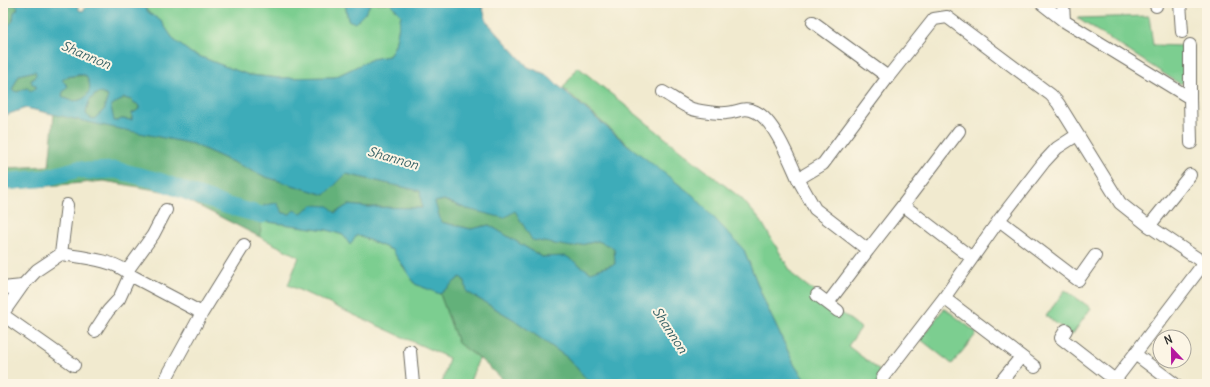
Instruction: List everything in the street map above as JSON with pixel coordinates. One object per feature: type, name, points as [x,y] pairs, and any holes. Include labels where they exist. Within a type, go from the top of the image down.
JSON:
[{"type":"street","points":[[1041,3],[1064,21],[1190,98]]},
{"type":"street","points":[[1063,3],[1064,21]]},
{"type":"street","points":[[1180,3],[1182,32]]},
{"type":"street","points":[[798,179],[823,164],[888,77],[934,19],[947,17],[1051,95],[1058,103],[1120,203],[1149,226],[1206,264],[1114,382],[1061,338],[1066,330]]},
{"type":"street","points":[[813,22],[888,77]]},
{"type":"street","points":[[1190,45],[1191,143]]},
{"type":"street","points":[[663,92],[693,109],[727,114],[744,109],[750,109],[758,112],[771,126],[780,140],[798,179],[815,209],[868,250]]},
{"type":"street","points":[[828,303],[959,131]]},
{"type":"street","points":[[882,384],[882,377],[944,298],[999,220],[1044,162],[1057,148],[1077,135]]},
{"type":"street","points":[[1149,226],[1190,175]]},
{"type":"street","points":[[61,254],[67,204]]},
{"type":"street","points":[[903,205],[972,258]]},
{"type":"street","points":[[96,332],[108,310],[119,300],[128,273],[153,235],[166,210]]},
{"type":"street","points":[[999,220],[1075,285],[1095,256]]},
{"type":"street","points":[[163,384],[202,313],[244,245]]},
{"type":"street","points":[[74,365],[3,314],[22,286],[37,270],[61,254],[105,261],[202,313]]},
{"type":"street","points":[[3,288],[22,286]]},
{"type":"street","points":[[817,295],[838,311]]},
{"type":"street","points":[[944,298],[1035,367]]},
{"type":"street","points":[[410,351],[414,384]]},
{"type":"street","points":[[1135,354],[1175,384]]},
{"type":"street","points":[[999,384],[1021,357]]},
{"type":"green space","points":[[3,3],[13,3],[18,7],[14,12],[13,21],[9,25],[3,27]]},
{"type":"green space","points":[[142,3],[345,3],[348,20],[365,13],[371,3],[390,3],[401,15],[395,45],[389,56],[372,59],[335,77],[280,78],[249,75],[191,53],[174,40],[161,21],[148,12]]},
{"type":"green space","points":[[1149,16],[1153,45],[1184,46],[1186,80],[1180,84],[1077,18]]},
{"type":"green space","points":[[578,67],[742,199],[761,221],[793,275],[861,328],[848,346],[879,370],[878,384],[808,384],[795,366],[766,305],[744,250],[563,88]]},
{"type":"green space","points":[[35,71],[35,78],[31,80],[36,85],[35,89],[31,91],[23,89],[17,92],[12,90],[19,75]]},
{"type":"green space","points":[[85,75],[89,82],[90,88],[86,97],[75,101],[69,100],[62,96],[63,92],[68,86],[62,80],[67,77]]},
{"type":"green space","points":[[100,93],[109,96],[105,109],[94,119],[90,118],[86,114],[88,104],[91,98]]},
{"type":"green space","points":[[124,98],[132,100],[139,106],[139,109],[132,113],[132,120],[121,119],[118,121],[113,121],[111,106]]},
{"type":"green space","points":[[54,114],[193,144],[266,177],[325,195],[346,174],[421,191],[422,208],[368,207],[349,205],[334,213],[283,213],[262,215],[260,237],[173,193],[104,181],[3,190],[3,168],[49,166]]},
{"type":"green space","points":[[444,200],[467,209],[515,211],[572,247],[598,241],[614,248],[615,264],[590,272],[566,257],[542,257],[489,225],[471,229],[441,222],[434,202]]},
{"type":"green space","points":[[261,221],[327,230],[343,235],[356,235],[392,250],[415,284],[440,294],[458,343],[479,358],[469,384],[442,384],[449,358],[288,285],[299,257],[260,237]]},
{"type":"green space","points":[[460,277],[465,281],[467,292],[513,319],[568,358],[591,384],[508,384],[479,358],[458,343],[440,294]]},
{"type":"green space","points":[[1065,290],[1091,308],[1072,335],[1046,316]]},
{"type":"green space","points":[[944,309],[977,333],[952,364],[920,339]]},
{"type":"water","name":"Shannon","points":[[13,3],[77,3],[79,10],[83,11],[88,3],[142,3],[148,12],[161,21],[174,40],[191,53],[249,75],[280,78],[335,77],[372,59],[389,56],[395,45],[401,15],[390,3],[477,3],[482,6],[487,22],[528,67],[545,74],[624,142],[694,196],[744,250],[766,305],[795,366],[808,384],[591,384],[568,358],[513,319],[467,292],[465,281],[460,277],[440,294],[415,284],[392,250],[357,235],[350,245],[343,235],[327,230],[261,221],[264,205],[277,203],[283,213],[290,214],[294,210],[301,213],[313,205],[329,206],[335,213],[348,205],[422,208],[420,191],[346,174],[325,195],[266,177],[193,144],[26,108],[3,116],[3,27],[9,25],[13,21],[14,12],[18,7]],"holes":[[[35,71],[35,78],[31,80],[32,84],[36,85],[35,89],[31,91],[27,88],[17,92],[12,90],[19,75]],[[85,75],[89,82],[90,88],[85,97],[75,101],[68,100],[62,96],[63,92],[68,86],[62,80],[67,77]],[[100,93],[108,96],[105,109],[94,119],[90,118],[86,114],[91,98]],[[124,98],[132,100],[133,103],[136,103],[139,106],[139,109],[132,113],[132,120],[121,119],[114,121],[111,106]],[[444,200],[467,209],[504,218],[515,211],[532,240],[572,247],[598,241],[614,248],[615,264],[590,272],[566,256],[542,257],[489,225],[471,229],[441,222],[435,202]]]},
{"type":"water","points":[[345,3],[371,3],[365,13],[355,23],[348,20]]},
{"type":"waterway","points":[[3,182],[46,178],[78,169],[88,171],[116,170],[159,181],[228,206],[262,215]]}]
